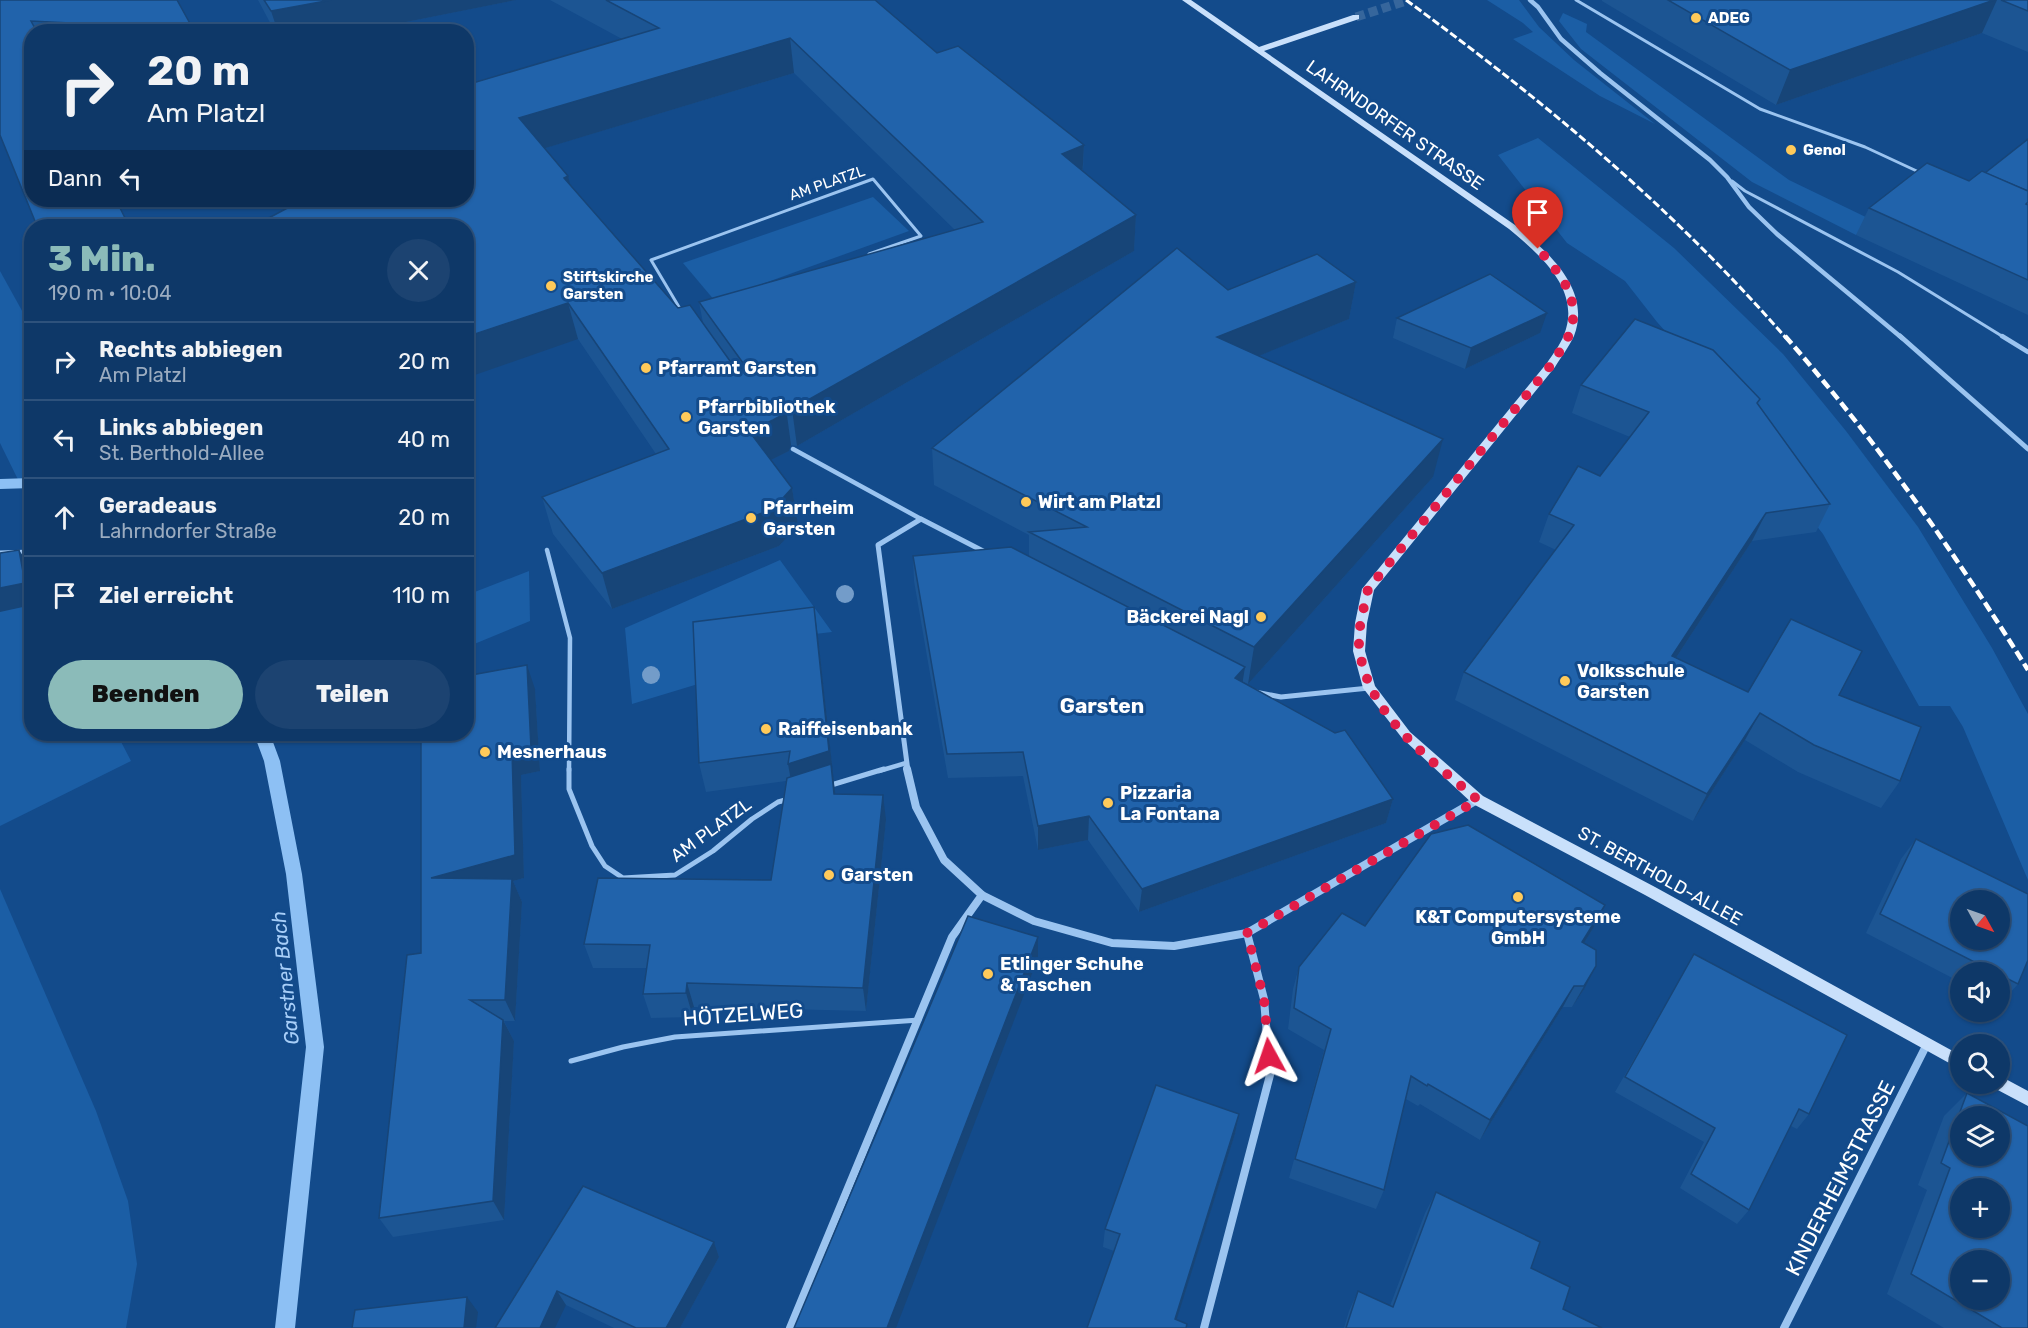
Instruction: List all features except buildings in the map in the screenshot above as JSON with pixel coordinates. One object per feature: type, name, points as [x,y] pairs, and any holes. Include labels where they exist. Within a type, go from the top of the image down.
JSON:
[{"type":"street","name":"LAHRNDORFER STRASSE","points":[[1186,0],[1512,227],[1538,249],[1560,273],[1575,312],[1570,334],[1551,365],[1368,589],[1360,623],[1359,651],[1369,688]]},
{"type":"street","points":[[1530,0],[1561,39],[1600,73],[1710,160],[1727,177],[1749,207],[1777,234],[1932,363],[2028,448]]},
{"type":"street","points":[[1259,50],[1356,16]]},
{"type":"street","points":[[996,558],[921,519],[878,545],[906,763],[916,807],[944,860],[982,895],[1034,921],[1112,943],[1174,946],[1247,933],[1478,800]]},
{"type":"street","points":[[0,553],[24,552]]},
{"type":"street","points":[[1250,691],[1281,697],[1369,688]]},
{"type":"street","name":"ST. BERTHOLD-ALLEE","points":[[1369,688],[1406,735],[1478,800],[1650,891],[1950,1057]]},
{"type":"street","points":[[790,1328],[952,937],[982,895]]},
{"type":"street","points":[[1204,1328],[1270,1075],[1264,999],[1247,933]]},
{"type":"street","name":"KINDERHEIMSTRASSE","points":[[1785,1328],[1927,1044]]},
{"type":"street","points":[[2010,1089],[2028,1099]]},
{"type":"lane","points":[[1576,0],[1772,115],[1866,147],[1925,174]]},
{"type":"lane","points":[[1727,177],[1745,191],[1898,272],[2028,352]]},
{"type":"lane","name":"AM PLATZL","points":[[686,319],[651,260],[873,179],[921,236],[865,256]]},
{"type":"lane","points":[[793,449],[921,519]]},
{"type":"lane","name":"AM PLATZL","points":[[547,550],[570,638],[569,789],[592,846],[606,866],[623,878],[675,875],[713,851],[752,819],[778,802],[796,796]]},
{"type":"lane","points":[[825,787],[906,763]]},
{"type":"lane","name":"HÖTZELWEG","points":[[572,1061],[623,1047],[675,1037],[919,1020]]},
{"type":"shaded area","points":[[1487,0],[1519,0],[1539,27],[1574,60],[1655,124],[1600,96],[1513,39],[1533,32]]},
{"type":"shaded area","points":[[1563,13],[1587,24],[1586,32],[1789,180],[1874,221],[1856,235],[1752,182],[1581,49],[1559,21]]},
{"type":"shaded area","points":[[1538,138],[1674,248],[1783,354],[1846,431],[1918,527],[1992,648],[2028,714],[2028,880],[1963,727],[1950,706],[1919,706],[1823,534],[1766,461],[1733,406],[1657,322],[1625,281],[1567,243],[1498,155]]},
{"type":"shaded area","points":[[873,197],[909,231],[715,301],[683,263]]},
{"type":"shaded area","points":[[0,271],[24,314],[24,492],[0,443]]},
{"type":"shaded area","points":[[780,560],[832,632],[695,648],[698,684],[632,704],[625,628]]},
{"type":"shaded area","points":[[529,571],[530,621],[474,644],[474,592]]},
{"type":"shaded area","points":[[0,573],[24,580],[24,741],[121,741],[131,761],[0,826]]},
{"type":"shaded area","points":[[0,889],[96,1111],[128,1201],[137,1264],[126,1328],[0,1328]]},
{"type":"waterway","name":"Garstner Bach","points":[[0,484],[24,483]]},
{"type":"waterway","name":"Garstner Bach","points":[[265,741],[272,761],[294,874],[315,1047],[285,1328]]},
{"type":"tunnel","points":[[1356,17],[1409,0]]},
{"type":"railway","points":[[1406,0],[1508,77],[1605,158],[1698,244],[1786,338]]},
{"type":"railway","points":[[1785,336],[1851,416],[1913,498],[1972,583],[2028,670]]},
{"type":"place","name":"ADEG","points":[[1696,18]]},
{"type":"place","name":"Genol","points":[[1791,150]]},
{"type":"place","name":"Stiftskirche Garsten","points":[[551,286]]},
{"type":"place","name":"Pfarramt Garsten","points":[[646,368]]},
{"type":"place","name":"Pfarrbibliothek Garsten","points":[[686,417]]},
{"type":"place","name":"Wirt am Platzl","points":[[1026,502]]},
{"type":"place","name":"Pfarrheim Garsten","points":[[751,518]]},
{"type":"place","name":"Bäckerei Nagl","points":[[1261,617]]},
{"type":"place","name":"Volksschule Garsten","points":[[1565,681]]},
{"type":"place","name":"Raiffeisenbank","points":[[766,729]]},
{"type":"place","name":"Mesnerhaus","points":[[485,752]]},
{"type":"place","name":"Pizzaria La Fontana","points":[[1108,803]]},
{"type":"place","name":"Garsten","points":[[829,875]]},
{"type":"place","name":"K&T Computersysteme GmbH","points":[[1518,897]]},
{"type":"place","name":"Etlinger Schuhe & Taschen","points":[[988,974]]},
{"type":"district","name":"Garsten","points":[[1102,705]]},
{"type":"route","points":[[1269,1056],[1264,999],[1247,933],[1478,800],[1444,772],[1406,735],[1384,710],[1369,688],[1359,651],[1360,623],[1368,589],[1551,365],[1570,334],[1575,312],[1569,293],[1560,273],[1538,249]]}]
